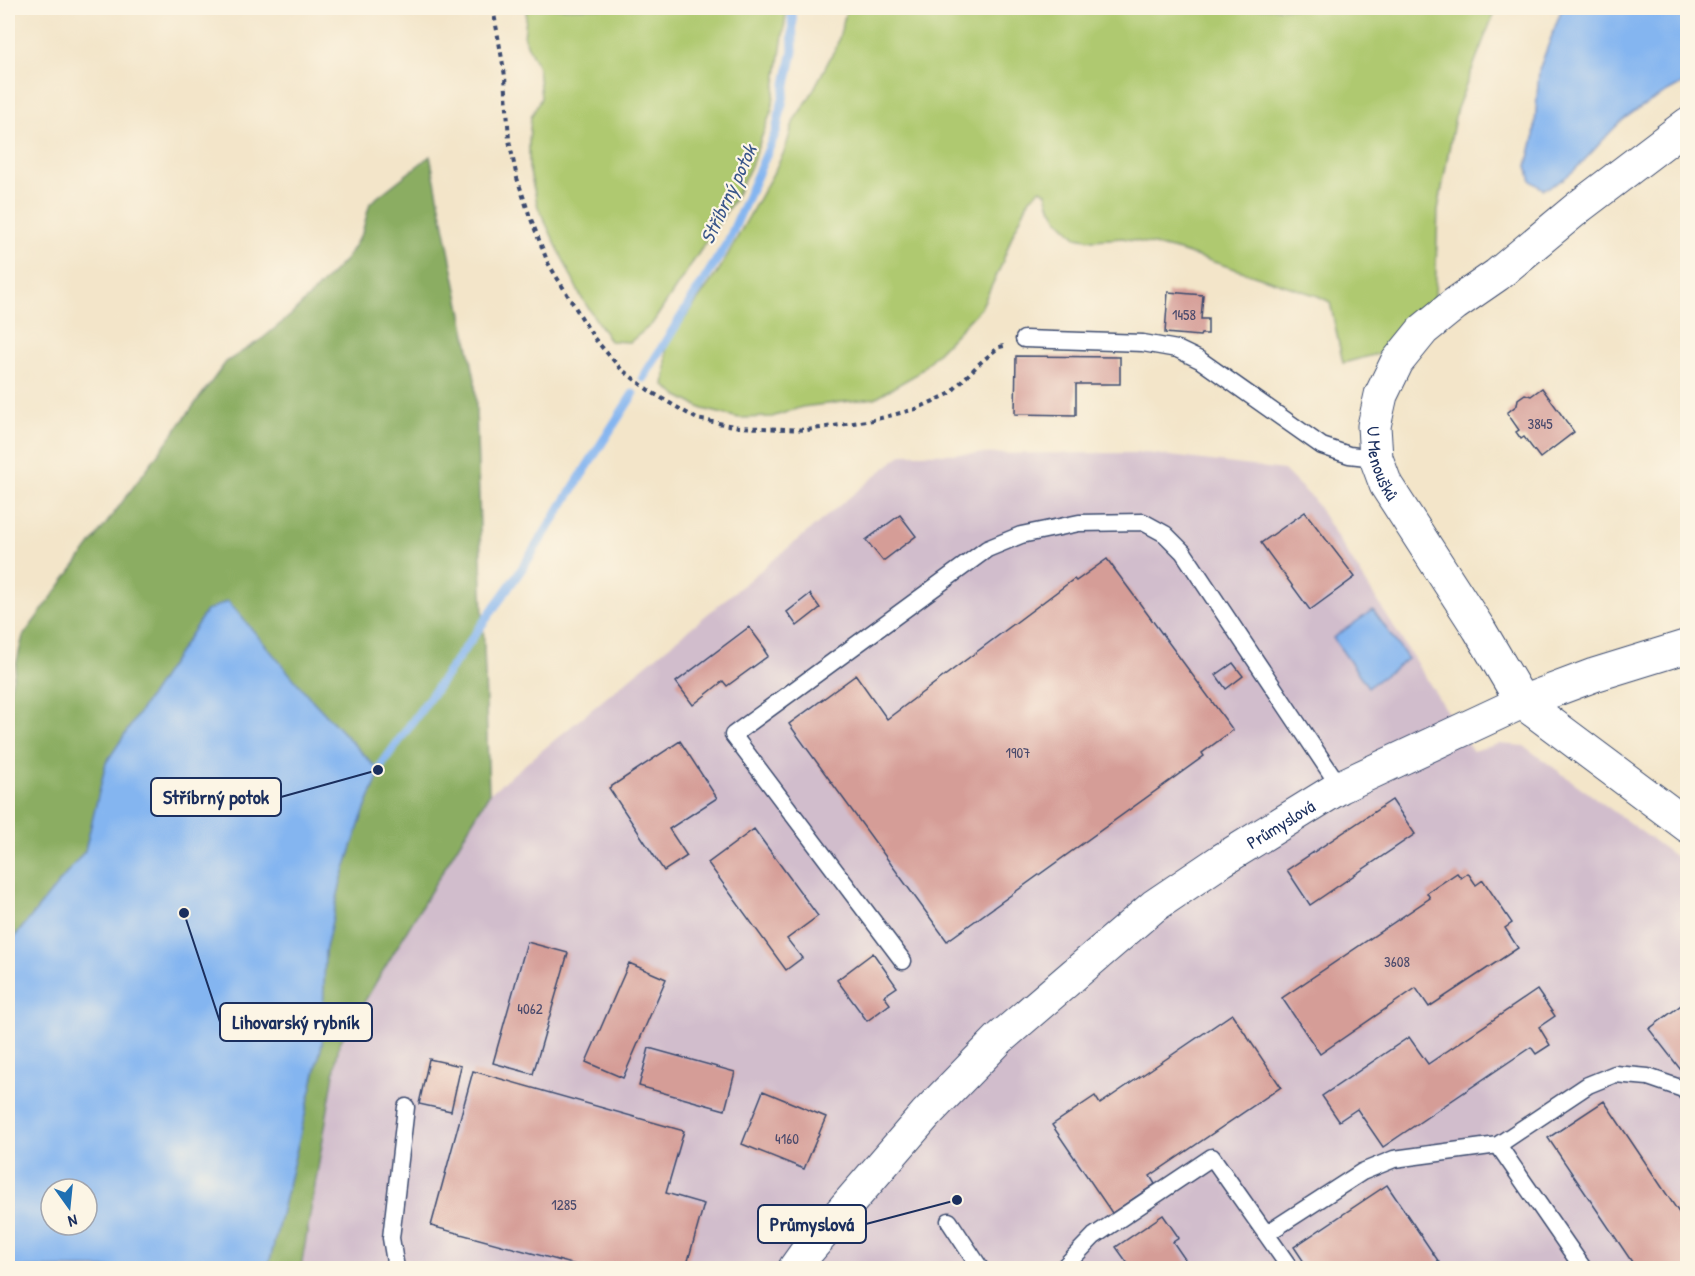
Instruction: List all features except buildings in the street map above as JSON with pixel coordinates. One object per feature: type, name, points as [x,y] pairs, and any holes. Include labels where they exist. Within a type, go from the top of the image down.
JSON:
[{"type":"street","name":"U Menoušků","points":[[1688,124],[1580,206],[1497,275],[1423,330],[1397,362],[1381,395],[1374,426],[1376,458],[1386,485],[1479,629],[1522,702],[1688,826]]},
{"type":"street","name":"Průmyslová","points":[[795,1269],[926,1114],[999,1039],[1154,906],[1222,860],[1340,787],[1522,702],[1594,675],[1688,646]]},
{"type":"lane","points":[[1024,339],[1143,343],[1177,350],[1200,360],[1322,446],[1349,455],[1376,458]]},
{"type":"lane","points":[[903,961],[733,735],[987,549],[1021,535],[1079,523],[1143,522],[1165,534],[1183,552],[1340,787]]},
{"type":"lane","points":[[1266,1234],[1362,1172],[1394,1159],[1498,1145],[1588,1084],[1615,1074],[1648,1077],[1683,1089],[1688,1095]]},
{"type":"lane","points":[[396,1269],[391,1238],[406,1107]]},
{"type":"lane","points":[[1498,1145],[1583,1269]]},
{"type":"lane","points":[[1064,1269],[1094,1236],[1212,1157],[1290,1269]]},
{"type":"lane","points":[[949,1221],[980,1269]]},
{"type":"path","points":[[493,8],[505,76],[509,140],[517,178],[548,263],[594,338],[621,369],[651,392],[697,419],[739,427],[807,430],[873,420],[916,409],[949,394],[999,347],[1024,339]]},
{"type":"shaded area","points":[[1146,453],[1284,470],[1313,499],[1472,751],[1499,744],[1524,746],[1687,865],[1687,1268],[301,1268],[339,1044],[489,794],[902,454]]},
{"type":"green space","points":[[527,8],[787,8],[772,109],[751,166],[735,198],[652,324],[630,342],[610,341],[581,297],[538,207],[529,168],[529,141],[531,117],[541,98],[538,67],[524,38]]},
{"type":"green space","points":[[847,8],[1496,8],[1456,111],[1438,210],[1435,298],[1430,306],[1381,353],[1343,363],[1330,302],[1318,296],[1180,251],[1123,238],[1093,240],[1076,237],[1058,219],[1049,204],[1046,193],[1041,189],[1030,198],[981,308],[917,374],[875,398],[802,407],[772,417],[739,418],[703,409],[676,395],[664,385],[666,345],[719,270],[775,170],[785,150],[794,120],[808,100],[837,45]]},
{"type":"green space","points":[[430,156],[475,379],[489,794],[339,1044],[301,1268],[266,1268],[270,1260],[322,1044],[325,952],[341,881],[361,819],[380,772],[311,699],[206,611],[106,763],[85,851],[8,945],[8,698],[23,636],[226,362],[262,339],[315,291],[346,259],[362,233],[370,203]]},
{"type":"water","points":[[1562,8],[1687,8],[1687,81],[1630,114],[1576,169],[1554,185],[1543,189],[1531,181],[1527,166],[1534,138],[1539,70]]},
{"type":"water","points":[[228,601],[311,699],[380,772],[361,819],[341,881],[325,952],[322,1044],[270,1260],[266,1268],[8,1268],[8,945],[85,851],[106,763],[206,611]]},
{"type":"water","points":[[1373,610],[1408,659],[1368,687],[1333,638]]},
{"type":"waterway","name":"Stříbrný potok","points":[[643,378],[728,242],[776,132],[793,51],[792,8]]},
{"type":"waterway","name":"Stříbrný potok","points":[[367,774],[378,770],[523,567],[633,394]]},
{"type":"place","name":"Stříbrný potok","points":[[378,770]]},
{"type":"place","name":"Lihovarský rybník","points":[[184,913]]},
{"type":"place","name":"Průmyslová","points":[[957,1200]]}]
